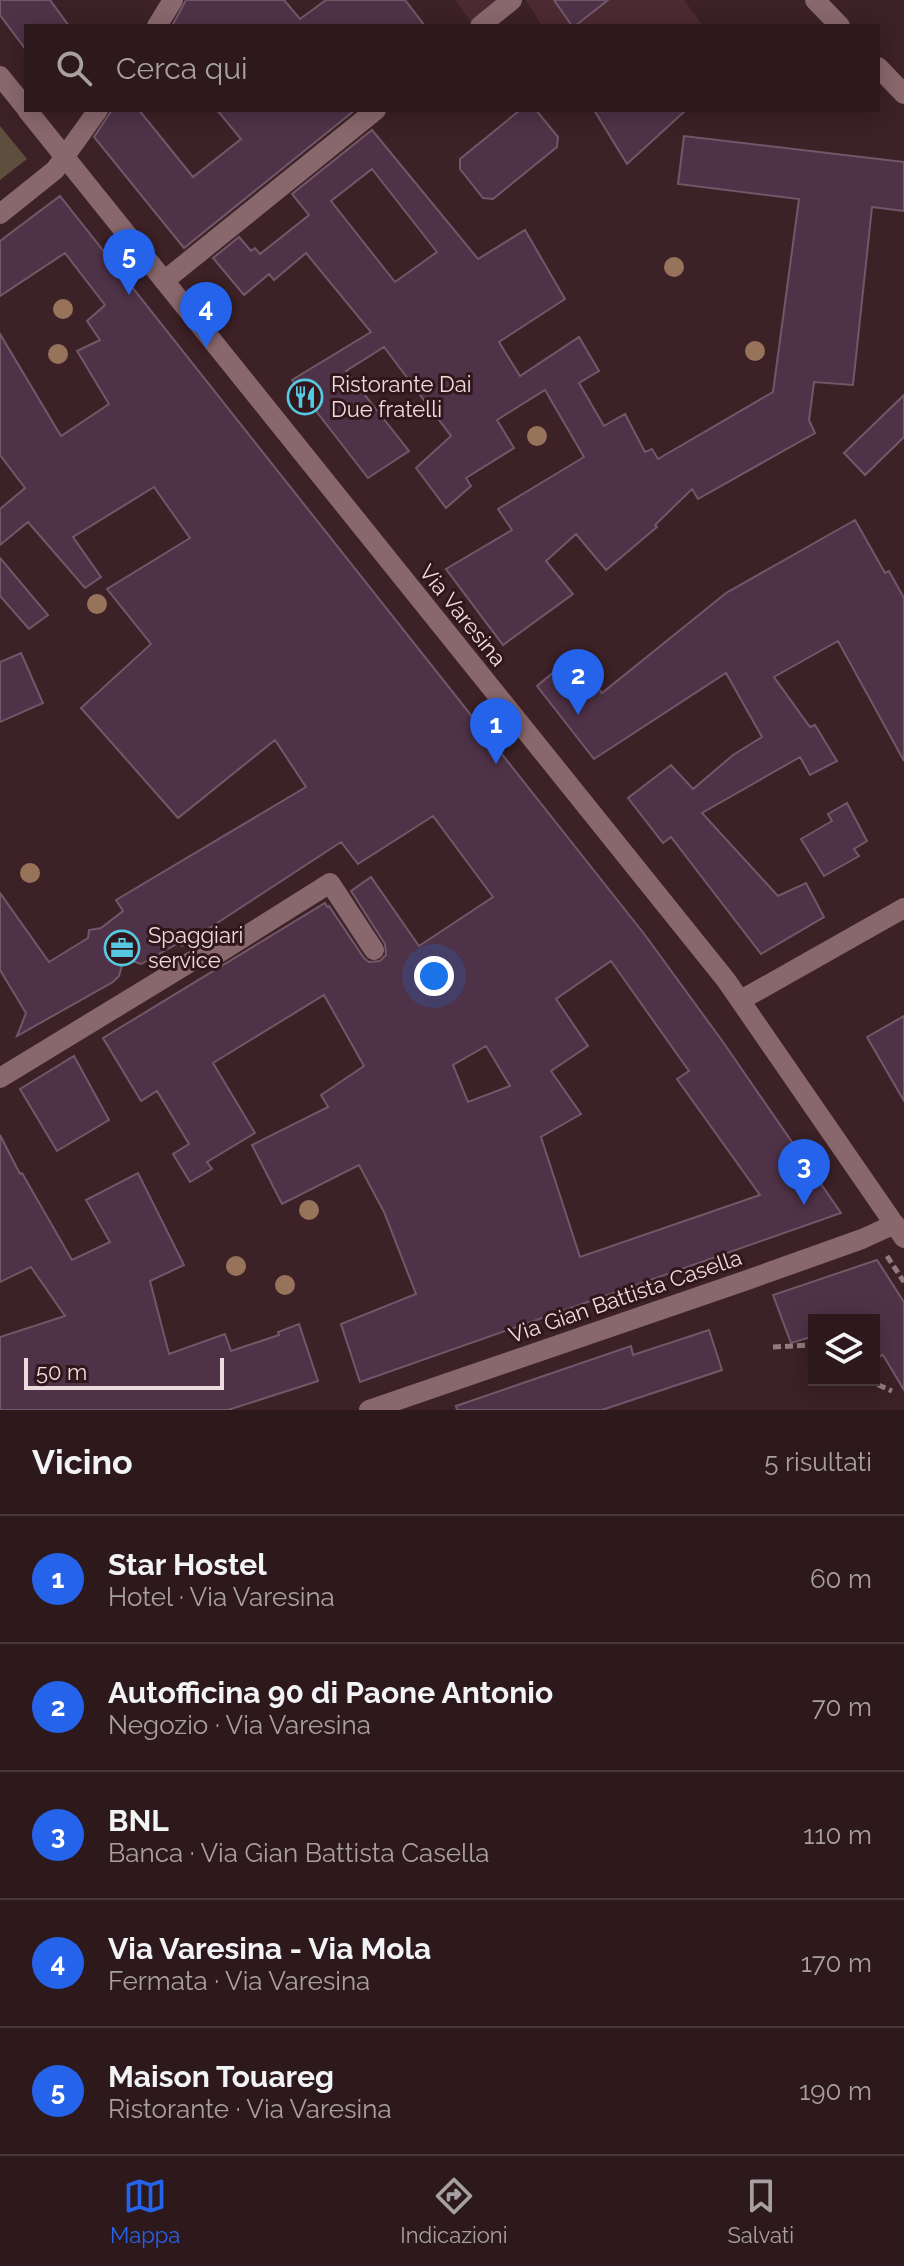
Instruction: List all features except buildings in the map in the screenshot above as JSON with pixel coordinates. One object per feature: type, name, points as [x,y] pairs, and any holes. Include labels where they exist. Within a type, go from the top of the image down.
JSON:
[{"type":"street","points":[[158,24],[173,0]]},
{"type":"street","points":[[482,24],[512,0]]},
{"type":"street","points":[[815,0],[838,24]]},
{"type":"street","points":[[880,69],[904,94]]},
{"type":"street","name":"Via Varesina","points":[[0,76],[24,105]]},
{"type":"street","name":"Via Varesina","points":[[29,112],[741,1000],[900,1231]]},
{"type":"street","points":[[0,214],[46,179],[97,112]]},
{"type":"street","points":[[164,281],[374,112]]},
{"type":"street","points":[[0,1078],[202,955],[217,954],[330,883],[374,950]]},
{"type":"street","points":[[741,1000],[904,908]]},
{"type":"street","name":"Via Gian Battista Casella","points":[[369,1410],[862,1239],[900,1231]]},
{"type":"path","points":[[884,1252],[904,1282]]},
{"type":"path","points":[[773,1347],[808,1345]]},
{"type":"path","points":[[880,1386],[892,1391]]},
{"type":"shaded area","points":[[455,0],[509,0],[477,24],[473,24]]},
{"type":"shaded area","points":[[526,0],[684,0],[702,24],[541,24]]},
{"type":"shaded area","points":[[0,126],[27,159],[0,180]]},
{"type":"place","name":"Maison Touareg","points":[[129,295]]},
{"type":"place","name":"Via Varesina - Via Mola","points":[[206,348]]},
{"type":"place","name":"Ristorante Dai Due fratelli","points":[[305,397]]},
{"type":"place","name":"Autofficina 90 di Paone Antonio","points":[[578,715]]},
{"type":"place","name":"Star Hostel","points":[[496,764]]},
{"type":"place","name":"Spaggiari service","points":[[122,948]]},
{"type":"place","name":"BNL","points":[[804,1205]]}]
